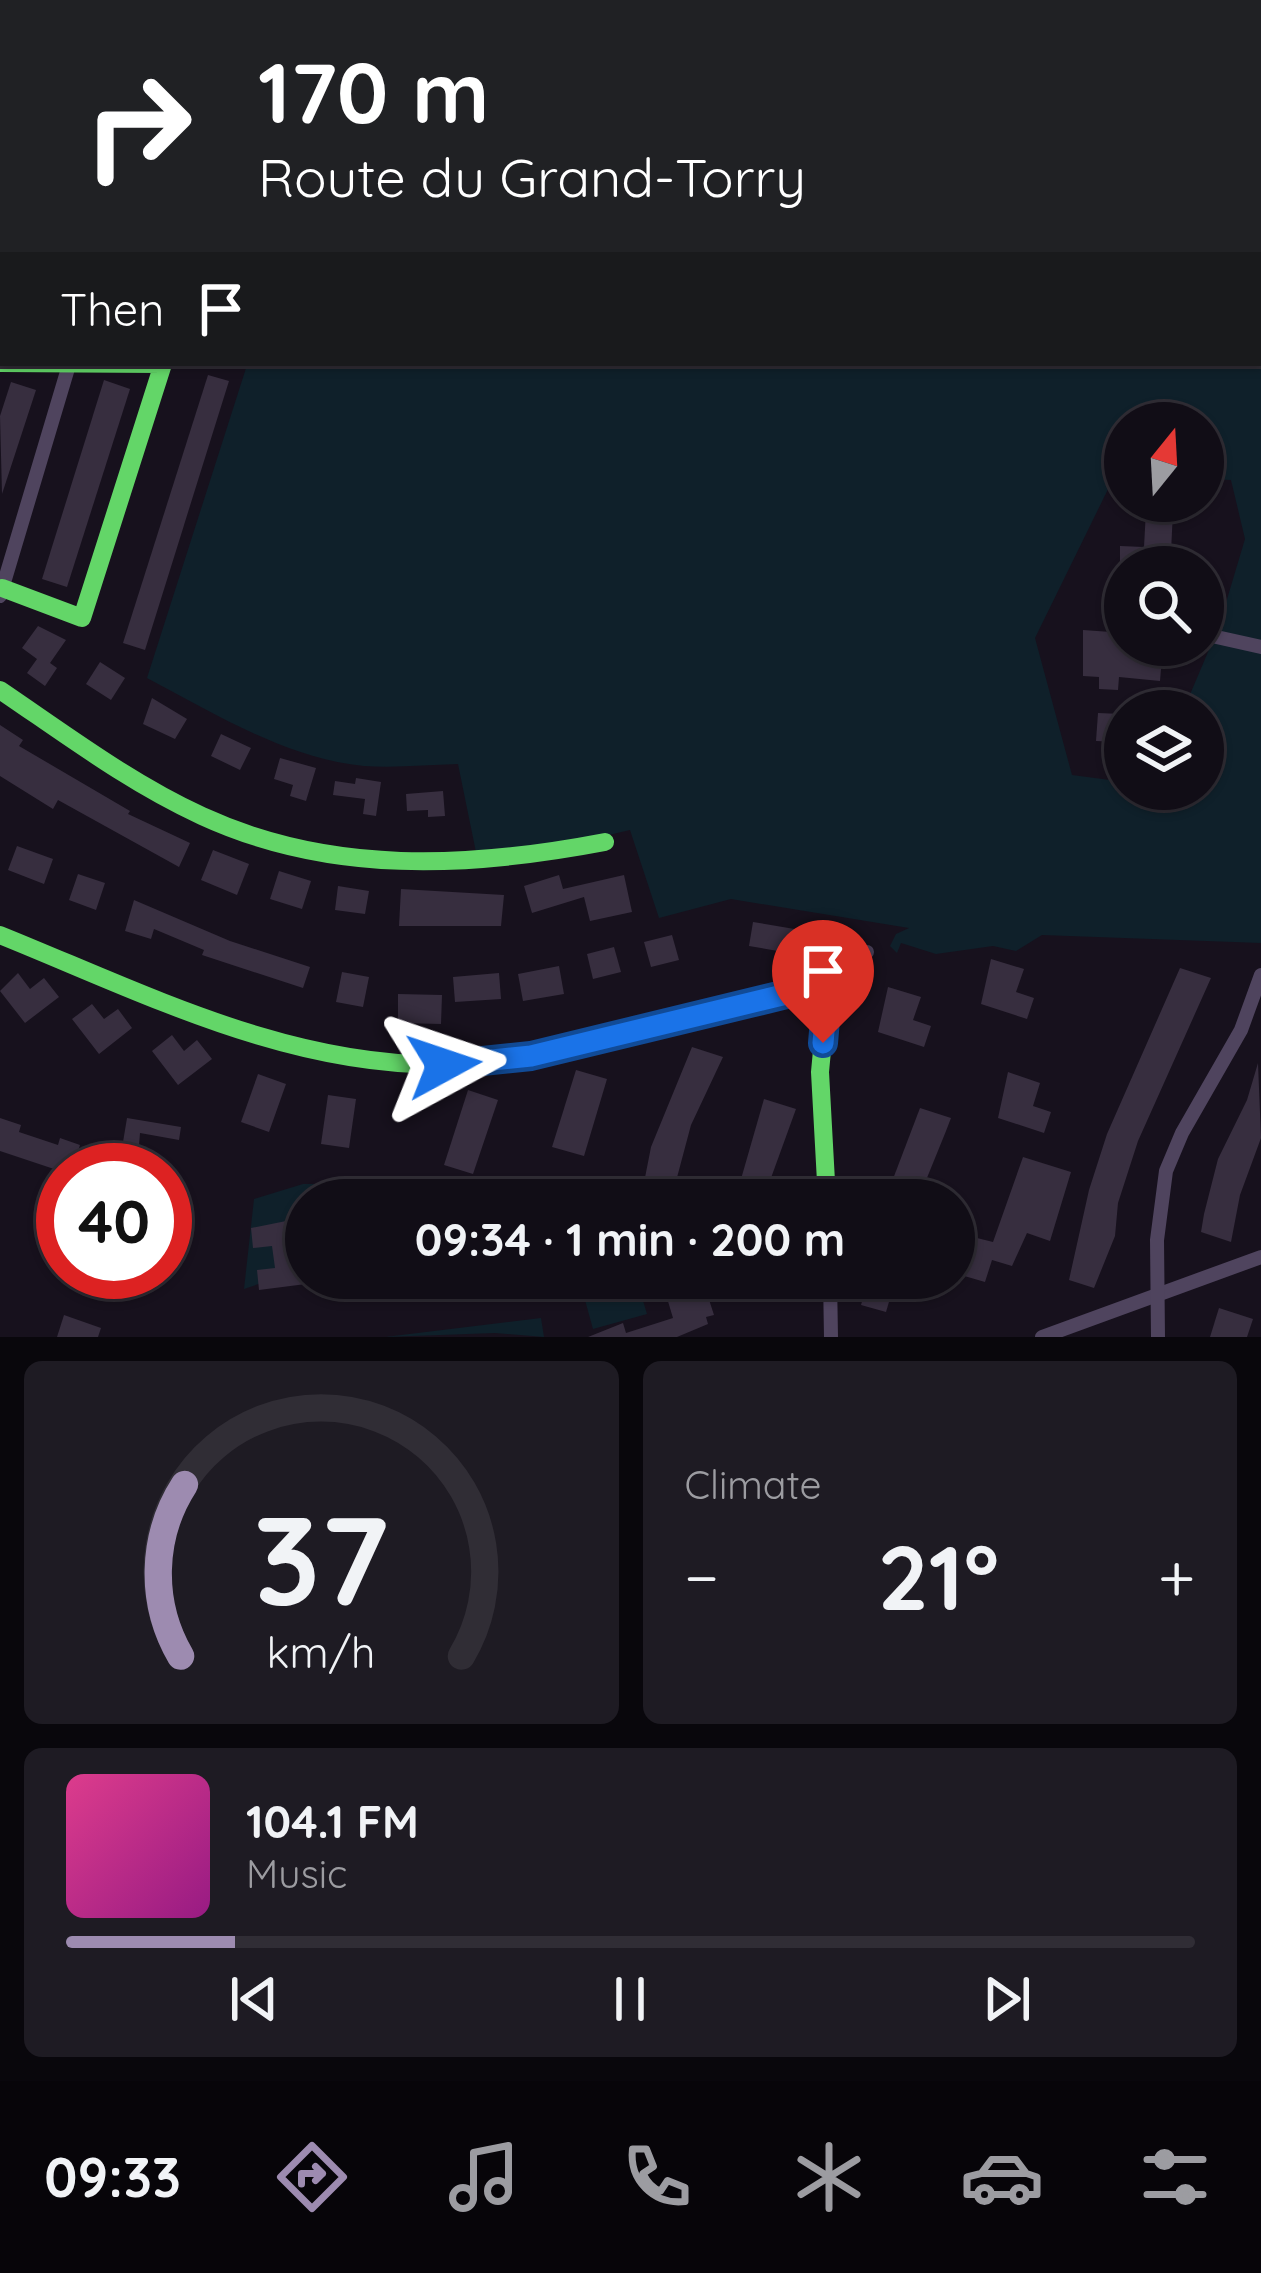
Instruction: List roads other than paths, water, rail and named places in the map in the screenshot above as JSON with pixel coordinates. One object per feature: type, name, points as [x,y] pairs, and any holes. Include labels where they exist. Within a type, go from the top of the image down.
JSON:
[{"type":"street","points":[[68,366],[1,592],[82,618],[162,366]]},
{"type":"street","points":[[1224,639],[1261,647]]},
{"type":"street","points":[[0,690],[202,816],[314,854],[395,863],[464,862],[525,859],[604,842]]},
{"type":"street","points":[[0,935],[246,1032],[298,1049],[380,1064],[501,1060],[799,991],[819,999],[827,1020],[820,1072],[826,1179]]},
{"type":"street","points":[[819,999],[867,952]]},
{"type":"street","points":[[1158,1337],[1156,1240],[1166,1171],[1182,1133],[1241,1030],[1261,975]]},
{"type":"street","points":[[1042,1337],[1260,1260]]},
{"type":"street","points":[[830,1299],[831,1337]]}]
